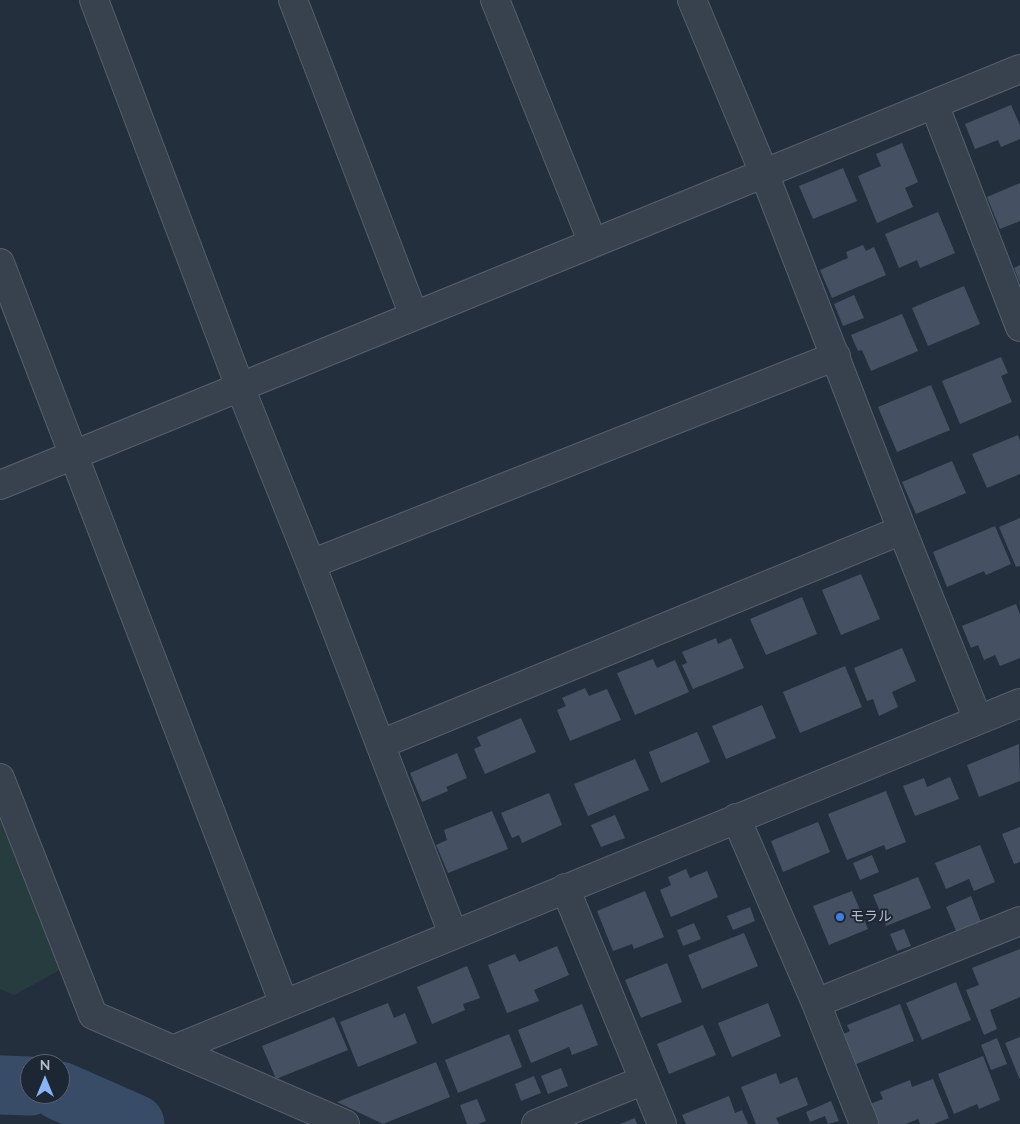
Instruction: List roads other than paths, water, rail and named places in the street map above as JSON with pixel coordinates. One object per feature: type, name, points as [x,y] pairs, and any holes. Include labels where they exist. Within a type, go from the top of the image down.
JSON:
[{"type":"street","points":[[94,0],[240,387],[311,564],[453,934]]},
{"type":"street","points":[[293,0],[414,316]]},
{"type":"street","points":[[495,0],[593,243]]},
{"type":"street","points":[[692,0],[764,173],[902,530],[978,720]]},
{"type":"street","points":[[0,485],[1020,69]]},
{"type":"street","points":[[934,104],[1020,327]]},
{"type":"street","points":[[0,263],[284,1004]]},
{"type":"street","points":[[311,564],[836,356]]},
{"type":"street","points":[[381,744],[902,530]]},
{"type":"street","points":[[175,1050],[565,888],[1020,703]]},
{"type":"street","points":[[0,778],[93,1015],[345,1124]]},
{"type":"street","points":[[736,818],[816,1003],[864,1124]]},
{"type":"street","points":[[565,888],[662,1124]]},
{"type":"street","points":[[816,1003],[1020,921]]},
{"type":"street","points":[[536,1124],[644,1080]]},
{"type":"waterway","points":[[1,1085],[20,1086]]},
{"type":"waterway","points":[[70,1095],[135,1124]]},
{"type":"place","name":"モラル","points":[[840,917]]}]
